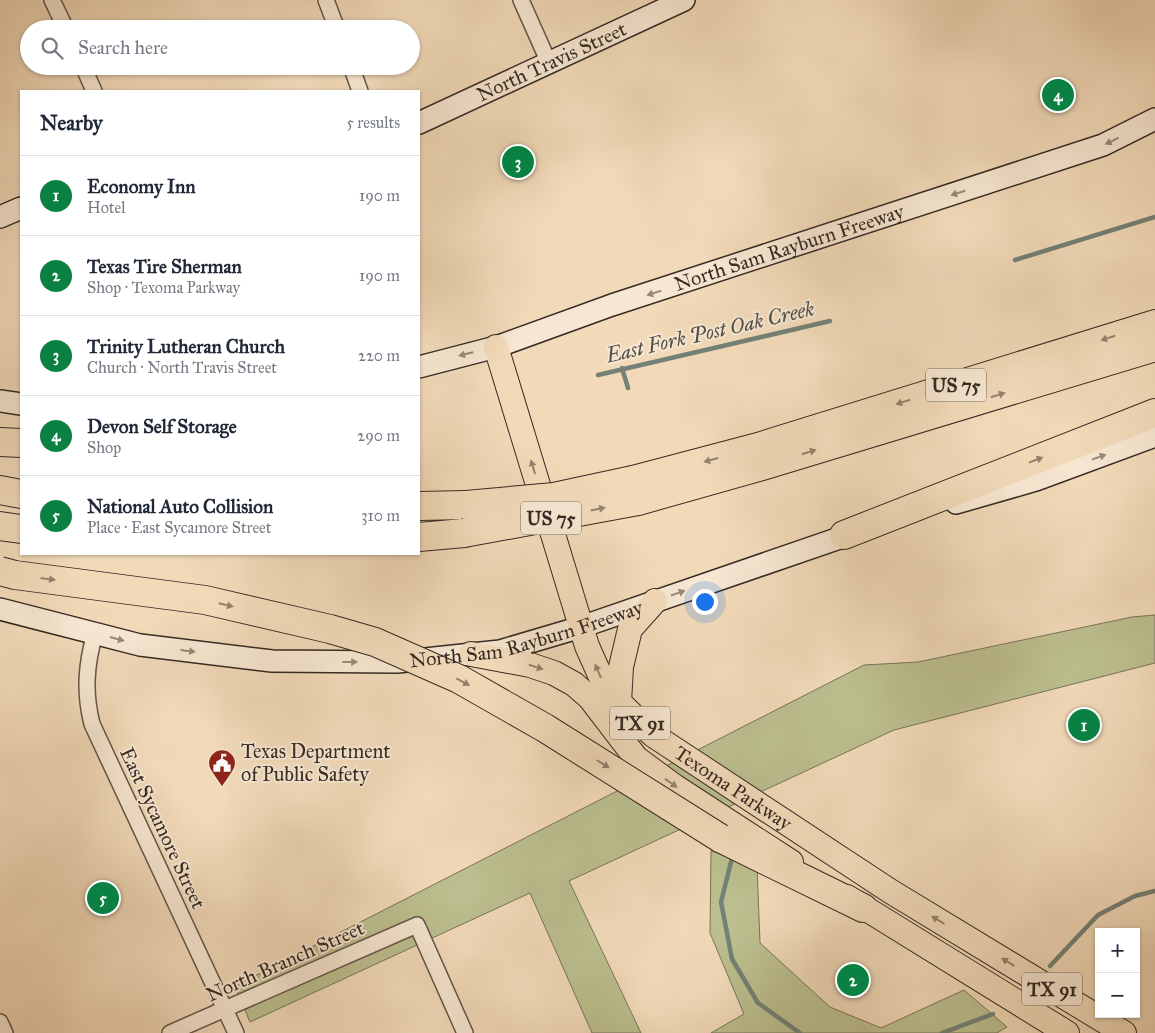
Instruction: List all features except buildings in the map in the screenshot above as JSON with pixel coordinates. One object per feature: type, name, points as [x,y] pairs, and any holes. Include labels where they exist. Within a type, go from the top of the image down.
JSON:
[{"type":"highway","name":"US 75","points":[[420,506],[466,505],[554,496],[635,491],[758,447],[1155,324]]},
{"type":"highway","name":"US 75","points":[[420,537],[464,533],[635,491],[771,463],[1155,347]]},
{"type":"highway","points":[[844,535],[1155,413]]},
{"type":"highway","points":[[0,442],[20,443]]},
{"type":"highway","points":[[0,490],[20,494]]},
{"type":"highway","points":[[0,526],[20,529]]},
{"type":"highway","name":"TX 91","points":[[0,571],[15,575],[205,600],[330,629],[375,642],[459,679],[519,713],[720,838],[863,908]]},
{"type":"main road","name":"North Travis Street","points":[[420,123],[684,0]]},
{"type":"main road","name":"North Sam Rayburn Freeway","points":[[420,367],[496,347],[612,305],[1103,145],[1155,119]]},
{"type":"main road","points":[[0,217],[20,208]]},
{"type":"main road","name":"Texoma Parkway","points":[[496,347],[582,627],[603,682],[619,702],[653,735],[890,890],[1124,1033]]},
{"type":"main road","points":[[0,401],[20,404]]},
{"type":"main road","name":"North Sam Rayburn Freeway","points":[[0,609],[140,645],[272,661],[397,662],[500,651],[582,627],[844,535],[1036,480],[1155,436]]},
{"type":"main road","points":[[619,702],[621,667],[630,629],[655,601]]},
{"type":"main road","name":"Texoma Parkway","points":[[471,654],[530,665],[554,673],[574,684],[590,698],[636,758],[674,786],[863,908],[954,962],[1067,1033]]},
{"type":"main road","points":[[954,962],[980,945]]},
{"type":"street","points":[[52,0],[62,20]]},
{"type":"street","points":[[326,0],[334,20]]},
{"type":"street","points":[[521,0],[550,63]]},
{"type":"street","points":[[87,75],[94,90]]},
{"type":"street","points":[[354,75],[360,90]]},
{"type":"street","name":"East Sycamore Street","points":[[95,633],[88,659],[86,684],[87,704],[92,724],[236,1033]]},
{"type":"street","name":"North Branch Street","points":[[170,1033],[417,925],[465,1033]]},
{"type":"street","points":[[0,1022],[5,1033]]},
{"type":"green space","points":[[1155,615],[1155,663],[894,730],[569,881],[641,1033],[592,1033],[530,893],[250,1022],[235,986],[864,665],[918,662],[1132,617]]},
{"type":"green space","points":[[711,851],[757,865],[760,943],[830,1007],[881,1028],[964,990],[1007,1027],[997,1033],[711,1033],[744,1014],[710,933]]},
{"type":"waterway","name":"East Fork Post Oak Creek","points":[[1015,260],[1155,217]]},
{"type":"waterway","name":"East Fork Post Oak Creek","points":[[598,375],[830,321]]},
{"type":"waterway","points":[[622,368],[628,388]]},
{"type":"waterway","points":[[733,854],[721,902],[732,959],[758,1003],[800,1033]]},
{"type":"waterway","points":[[1050,966],[1098,915],[1135,896],[1155,891]]},
{"type":"waterway","points":[[942,1033],[993,1014]]},
{"type":"place","name":"Devon Self Storage","points":[[1058,95]]},
{"type":"place","name":"Trinity Lutheran Church","points":[[518,162]]},
{"type":"place","name":"Economy Inn","points":[[1084,725]]},
{"type":"place","name":"Texas Department of Public Safety","points":[[222,787]]},
{"type":"place","name":"National Auto Collision","points":[[103,898]]},
{"type":"place","name":"Texas Tire Sherman","points":[[853,980]]}]
